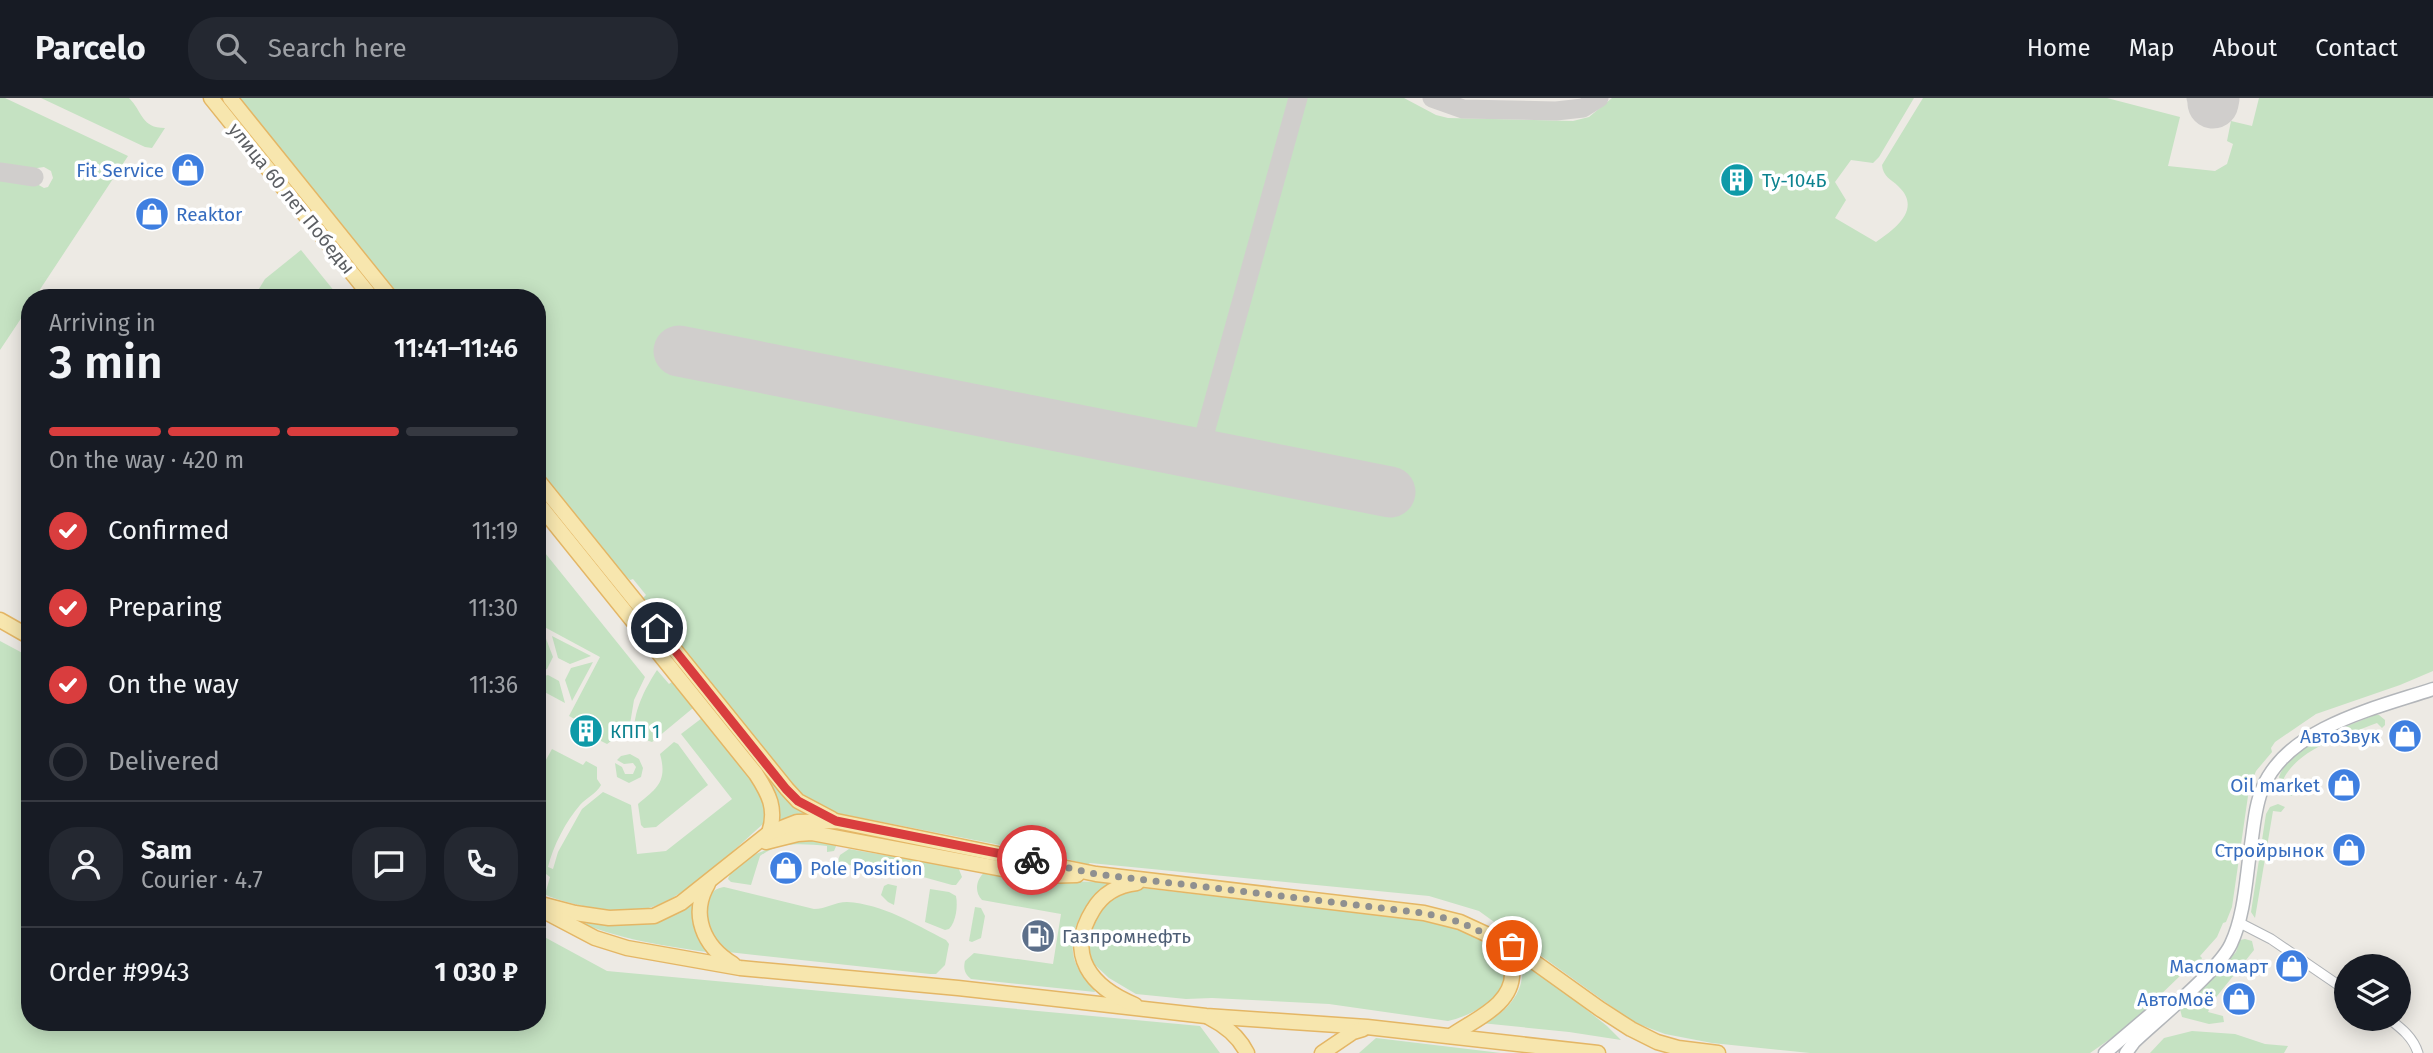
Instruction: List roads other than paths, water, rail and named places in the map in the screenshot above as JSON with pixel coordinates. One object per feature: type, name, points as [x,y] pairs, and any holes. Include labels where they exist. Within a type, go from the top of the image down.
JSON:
[{"type":"main road","name":"улица 60 лет Победы","points":[[211,98],[339,245],[382,289]]},
{"type":"main road","name":"улица 60 лет Победы","points":[[230,98],[339,245],[366,289]]},
{"type":"main road","points":[[546,494],[564,524],[722,719],[798,801],[836,821]]},
{"type":"main road","points":[[546,509],[564,524]]},
{"type":"main road","points":[[0,620],[21,632]]},
{"type":"main road","points":[[2126,1053],[2134,1042],[2217,962],[2231,944],[2258,803],[2263,786],[2277,763],[2296,745],[2316,733],[2373,709],[2433,689]]},
{"type":"main road","points":[[722,719],[770,798],[774,817],[769,833]]},
{"type":"main road","points":[[546,907],[575,913],[638,918],[654,916],[669,910],[769,833],[797,822],[836,821],[1096,874],[1424,913],[1460,922],[1499,939],[1631,1029],[1657,1042],[1678,1048],[1718,1053]]},
{"type":"main road","points":[[754,846],[812,833],[1040,876],[1096,874]]},
{"type":"main road","points":[[710,880],[698,906],[705,934],[713,949],[740,968]]},
{"type":"main road","points":[[1147,1010],[1108,991],[1091,975],[1082,958],[1080,944],[1084,925],[1096,905],[1110,891],[1127,884],[1156,881]]},
{"type":"main road","points":[[546,910],[595,938],[627,948],[740,968],[958,988],[1206,1016],[1367,1027],[1598,1053]]},
{"type":"main road","points":[[2105,1053],[2197,972],[2236,926]]},
{"type":"main road","points":[[1451,1036],[1491,1011],[1509,987],[1512,978],[1511,965],[1499,939]]},
{"type":"main road","points":[[1206,1016],[1224,1026],[1247,1053]]},
{"type":"main road","points":[[1322,1053],[1353,1032],[1367,1027]]},
{"type":"street","points":[[2236,926],[2271,939],[2334,976]]},
{"type":"street","points":[[2404,1031],[2415,1044],[2418,1053]]},
{"type":"place","name":"Fit Service","points":[[188,170]]},
{"type":"place","name":"Ту-104Б","points":[[1737,180]]},
{"type":"place","name":"Reaktor","points":[[152,214]]},
{"type":"place","name":"КПП 1","points":[[586,731]]},
{"type":"place","name":"АвтоЗвук","points":[[2405,736]]},
{"type":"place","name":"Oil market","points":[[2344,785]]},
{"type":"place","name":"Стройрынок","points":[[2349,850]]},
{"type":"place","name":"Pole Position","points":[[786,868]]},
{"type":"place","name":"Газпромнефть","points":[[1038,936]]},
{"type":"place","name":"Масломарт","points":[[2292,966]]},
{"type":"place","name":"АвтоМоё","points":[[2239,999]]}]
